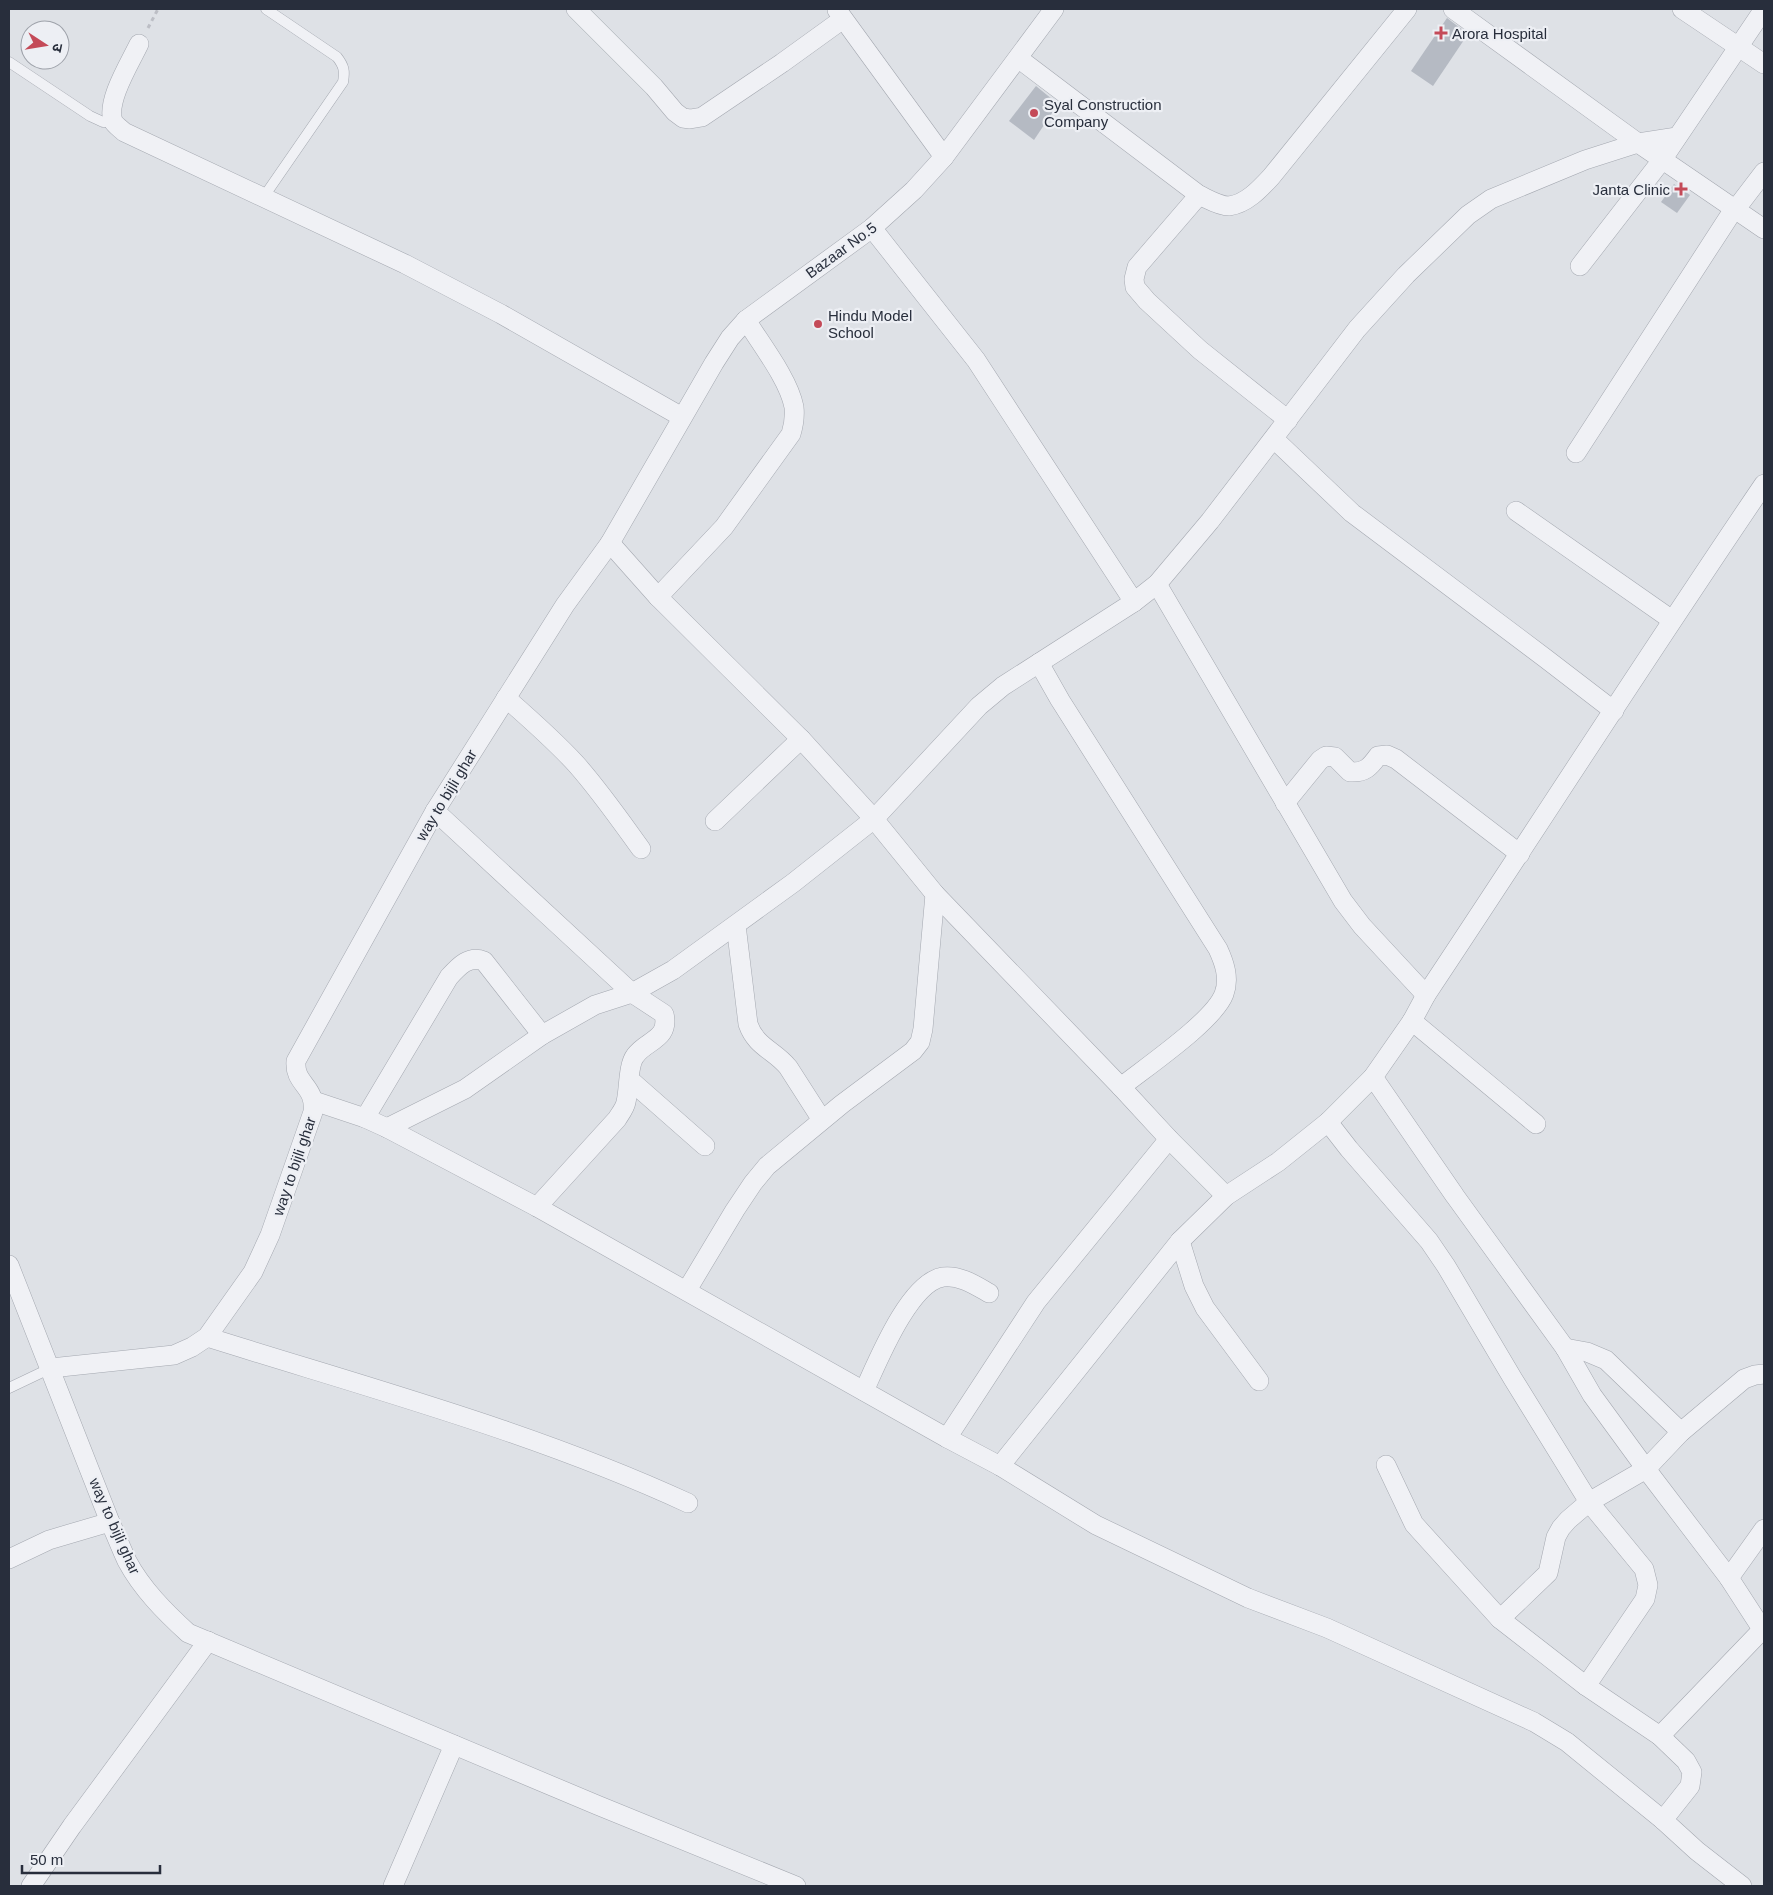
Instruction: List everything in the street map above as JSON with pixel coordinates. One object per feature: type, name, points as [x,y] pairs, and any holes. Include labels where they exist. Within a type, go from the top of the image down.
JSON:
[{"type":"street","points":[[576,9],[654,87],[675,112],[683,118],[690,119],[702,117],[840,14],[944,157]]},
{"type":"street","name":"Bazaar No.5","points":[[640,495],[682,417],[730,338],[746,320],[872,228],[914,190],[944,157],[1054,9]]},
{"type":"street","points":[[1018,58],[1199,195],[1229,206],[1255,193],[1271,177],[1406,9]]},
{"type":"street","points":[[1453,9],[1662,160],[1764,229]]},
{"type":"street","points":[[1682,9],[1764,64]]},
{"type":"street","points":[[1580,266],[1662,160],[1764,9]]},
{"type":"street","points":[[139,44],[117,90],[112,109],[114,122],[124,132],[405,264],[501,314],[682,417]]},
{"type":"street","points":[[387,1128],[465,1089],[542,1035],[595,1005],[632,993],[673,970],[793,883],[874,819],[979,706],[1003,686],[1134,602],[1157,584],[1274,440],[1357,330],[1406,275],[1468,214],[1491,200],[1585,160],[1638,143],[1676,138]]},
{"type":"street","points":[[1576,453],[1734,209],[1764,172]]},
{"type":"street","points":[[1199,195],[1137,267],[1134,279],[1135,287],[1147,301],[1200,350],[1288,420]]},
{"type":"street","points":[[872,228],[976,360],[1134,602]]},
{"type":"street","points":[[658,597],[724,527],[791,434],[795,421],[794,407],[789,390],[746,320]]},
{"type":"street","points":[[1274,440],[1352,512],[1614,711]]},
{"type":"street","points":[[1000,1466],[1180,1241],[1226,1196],[1278,1162],[1328,1122],[1373,1077],[1412,1021],[1426,996],[1672,620],[1764,484]]},
{"type":"street","name":"way to bijli ghar","points":[[208,1641],[188,1633],[163,1610],[128,1563],[110,1522],[51,1368],[174,1355],[192,1348],[208,1337],[253,1272],[270,1235],[313,1112],[314,1101],[295,1070],[296,1060],[435,811],[565,605],[610,543],[640,495]]},
{"type":"street","points":[[1516,511],[1672,620]]},
{"type":"street","points":[[610,543],[658,597],[801,739],[874,819],[935,894],[1168,1138],[1226,1196]]},
{"type":"street","points":[[1157,584],[1343,901],[1362,926],[1426,996]]},
{"type":"street","points":[[1039,663],[1060,700],[1218,949],[1226,965],[1225,993],[1208,1018],[1121,1087]]},
{"type":"street","points":[[506,698],[555,742],[576,765],[600,793],[641,849]]},
{"type":"street","points":[[715,821],[801,739]]},
{"type":"street","points":[[1285,803],[1320,760],[1326,756],[1334,757],[1350,772],[1360,773],[1368,769],[1378,756],[1387,755],[1396,759],[1520,854]]},
{"type":"street","points":[[435,811],[632,993],[664,1014],[666,1023],[662,1034],[635,1055],[626,1105],[617,1119],[537,1207]]},
{"type":"street","points":[[687,1290],[753,1182],[767,1166],[822,1120],[913,1051],[920,1042],[923,1029],[935,894]]},
{"type":"street","points":[[736,925],[748,1024],[752,1035],[782,1060],[822,1120]]},
{"type":"street","points":[[365,1118],[449,977],[468,960],[476,958],[484,961],[542,1035]]},
{"type":"street","points":[[1412,1021],[1536,1124]]},
{"type":"street","points":[[1373,1077],[1455,1196],[1564,1348],[1592,1395],[1728,1578],[1763,1631],[1660,1736]]},
{"type":"street","points":[[630,1080],[705,1146]]},
{"type":"street","points":[[314,1101],[365,1118],[387,1128],[537,1207],[1000,1466],[1096,1525],[1239,1594],[1327,1628],[1534,1722],[1567,1742],[1663,1820],[1697,1852],[1742,1886]]},
{"type":"street","points":[[1328,1122],[1429,1241],[1589,1502],[1644,1570],[1648,1585],[1645,1599],[1586,1686]]},
{"type":"street","points":[[947,1438],[1036,1302],[1168,1138]]},
{"type":"street","points":[[1180,1241],[1194,1286],[1206,1308],[1260,1381]]},
{"type":"street","points":[[9,1265],[51,1368]]},
{"type":"street","points":[[864,1391],[905,1309],[932,1280],[943,1277],[956,1277],[970,1282],[989,1293]]},
{"type":"street","points":[[208,1337],[490,1426],[636,1479],[688,1503]]},
{"type":"street","points":[[1564,1348],[1587,1352],[1606,1360],[1681,1432]]},
{"type":"street","points":[[1500,1618],[1548,1573],[1556,1537],[1561,1528],[1589,1502],[1646,1469],[1681,1432],[1744,1380],[1755,1375],[1764,1374]]},
{"type":"street","points":[[1386,1465],[1414,1524],[1500,1618],[1586,1686],[1660,1736],[1686,1762],[1692,1772],[1690,1786],[1663,1820]]},
{"type":"street","points":[[9,1559],[49,1540],[110,1522]]},
{"type":"street","points":[[1728,1578],[1764,1529]]},
{"type":"street","points":[[31,1886],[72,1826],[208,1641],[597,1806],[796,1886]]},
{"type":"street","points":[[393,1886],[454,1745]]},
{"type":"lane","points":[[263,198],[343,82],[345,72],[343,64],[337,57],[266,9]]},
{"type":"lane","points":[[9,62],[90,116],[103,122],[114,122]]},
{"type":"lane","points":[[9,1388],[51,1368]]},
{"type":"building","points":[[1447,18],[1468,34],[1433,86],[1411,71]]},
{"type":"building","name":"Syal Construction Company","points":[[1036,86],[1058,104],[1034,140],[1009,121]]},
{"type":"building","points":[[1674,184],[1690,195],[1677,213],[1661,202]]},
{"type":"place","name":"Arora Hospital","points":[[1441,33]]},
{"type":"place","name":"Syal Construction Company","points":[[1034,113]]},
{"type":"place","name":"Janta Clinic","points":[[1681,189]]},
{"type":"place","name":"Hindu Model School","points":[[818,324]]}]
